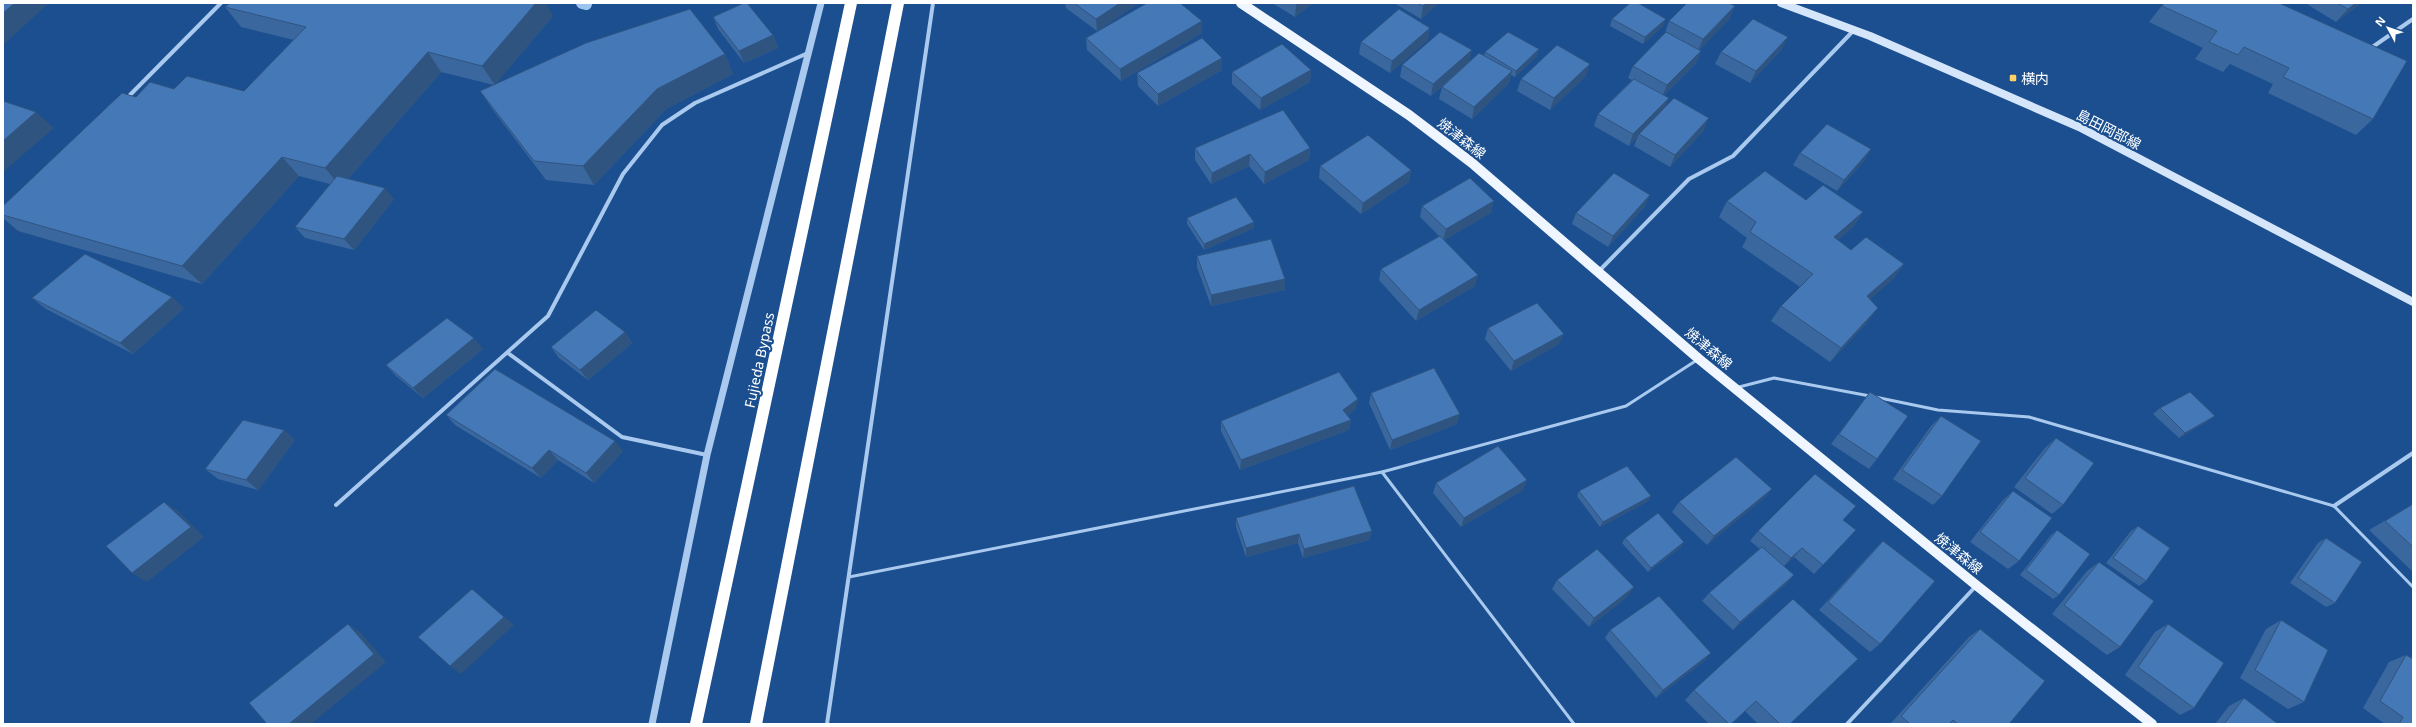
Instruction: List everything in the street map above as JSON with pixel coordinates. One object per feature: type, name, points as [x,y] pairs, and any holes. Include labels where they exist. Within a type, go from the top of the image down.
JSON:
[{"type":"highway","name":"Fujieda Bypass","points":[[696,724],[851,3]]},
{"type":"highway","points":[[756,724],[898,3]]},
{"type":"main road","name":"焼津森線","points":[[1241,3],[1409,115],[1472,163],[1699,359],[1976,585],[2152,724]]},
{"type":"main road","name":"島田岡部線","points":[[1781,3],[1854,30],[2079,127],[2413,302]]},
{"type":"street","points":[[122,104],[221,3]]},
{"type":"street","points":[[652,724],[707,455],[821,3]]},
{"type":"street","points":[[827,724],[934,3]]},
{"type":"street","points":[[2368,50],[2413,19]]},
{"type":"street","points":[[1599,272],[1688,179],[1733,156],[1854,30]]},
{"type":"street","points":[[336,505],[548,316],[574,263],[602,216],[623,174],[662,125],[695,103],[808,53]]},
{"type":"street","points":[[508,352],[622,437],[707,455]]},
{"type":"street","points":[[2334,506],[2413,453]]},
{"type":"street","points":[[1847,724],[1976,585]]},
{"type":"lane","points":[[849,577],[1382,472],[1626,406],[1699,359]]},
{"type":"lane","points":[[1735,388],[1774,378],[1938,410],[2029,417],[2334,506],[2413,587]]},
{"type":"lane","points":[[1382,472],[1574,724]]},
{"type":"building","points":[[3,3],[15,3],[3,13]]},
{"type":"building","points":[[230,3],[536,3],[482,66],[428,52],[325,168],[282,157],[182,266],[3,215],[3,206],[122,93],[136,97],[150,82],[174,89],[187,76],[244,91],[306,27],[225,7]]},
{"type":"building","points":[[747,3],[773,35],[739,51],[713,17]]},
{"type":"building","points":[[1074,3],[1120,3],[1096,19]]},
{"type":"building","points":[[1147,3],[1180,3],[1202,21],[1120,69],[1086,38]]},
{"type":"building","points":[[1417,3],[1427,3],[1423,6]]},
{"type":"building","points":[[1630,3],[1638,3],[1666,19],[1645,37],[1612,19]]},
{"type":"building","points":[[1687,3],[1729,3],[1735,6],[1703,39],[1669,21]]},
{"type":"building","points":[[2164,3],[2279,3],[2407,61],[2373,119],[2283,77],[2289,68],[2244,47],[2238,55],[2209,42],[2217,31],[2162,6]]},
{"type":"building","points":[[2337,3],[2356,3],[2348,9]]},
{"type":"building","points":[[690,9],[725,54],[657,89],[583,166],[534,161],[480,91],[586,43]]},
{"type":"building","points":[[1399,9],[1430,28],[1392,61],[1361,42]]},
{"type":"building","points":[[1753,19],[1788,37],[1756,71],[1721,52]]},
{"type":"building","points":[[1440,32],[1472,50],[1433,84],[1402,65]]},
{"type":"building","points":[[1508,32],[1539,49],[1516,71],[1485,52]]},
{"type":"building","points":[[1666,32],[1701,51],[1667,85],[1633,66]]},
{"type":"building","points":[[1202,38],[1222,58],[1158,94],[1137,73]]},
{"type":"building","points":[[1282,44],[1311,70],[1261,98],[1232,72]]},
{"type":"building","points":[[1557,45],[1590,64],[1554,98],[1521,79]]},
{"type":"building","points":[[1479,53],[1512,71],[1474,107],[1442,87]]},
{"type":"building","points":[[1634,79],[1669,98],[1633,134],[1598,114]]},
{"type":"building","points":[[1674,98],[1709,118],[1675,155],[1639,134]]},
{"type":"building","points":[[3,101],[36,112],[3,141]]},
{"type":"building","points":[[1283,110],[1310,148],[1265,172],[1250,154],[1212,173],[1195,148]]},
{"type":"building","points":[[1827,124],[1871,149],[1844,180],[1800,153]]},
{"type":"building","points":[[1368,135],[1411,170],[1363,203],[1320,166]]},
{"type":"building","points":[[1765,171],[1806,200],[1823,185],[1863,212],[1834,237],[1851,250],[1866,237],[1904,264],[1867,296],[1878,308],[1841,348],[1781,306],[1813,274],[1750,232],[1756,222],[1727,201]]},
{"type":"building","points":[[1614,173],[1650,195],[1613,236],[1576,213]]},
{"type":"building","points":[[337,176],[385,188],[344,239],[295,227]]},
{"type":"building","points":[[1470,178],[1494,201],[1446,229],[1422,206]]},
{"type":"building","points":[[1236,197],[1254,222],[1204,244],[1187,218]]},
{"type":"building","points":[[1440,236],[1478,275],[1419,310],[1381,269]]},
{"type":"building","points":[[1271,239],[1285,279],[1211,295],[1197,256]]},
{"type":"building","points":[[85,254],[172,297],[120,343],[32,298]]},
{"type":"building","points":[[1537,303],[1564,334],[1514,361],[1488,328]]},
{"type":"building","points":[[596,310],[625,332],[580,370],[551,347]]},
{"type":"building","points":[[447,318],[474,338],[413,388],[386,365]]},
{"type":"building","points":[[1434,368],[1460,414],[1392,440],[1371,393]]},
{"type":"building","points":[[495,369],[615,441],[586,473],[549,450],[532,468],[446,415]]},
{"type":"building","points":[[1339,372],[1358,399],[1343,410],[1351,420],[1241,460],[1221,421]]},
{"type":"building","points":[[1870,392],[1908,416],[1877,459],[1839,434]]},
{"type":"building","points":[[2190,392],[2215,416],[2185,433],[2160,408]]},
{"type":"building","points":[[1941,416],[1981,441],[1942,496],[1902,470]]},
{"type":"building","points":[[243,420],[284,430],[246,480],[205,469]]},
{"type":"building","points":[[2056,438],[2094,463],[2063,505],[2025,478]]},
{"type":"building","points":[[1498,446],[1527,480],[1464,518],[1436,483]]},
{"type":"building","points":[[1736,457],[1772,489],[1714,536],[1679,502]]},
{"type":"building","points":[[1627,466],[1651,496],[1603,522],[1579,491]]},
{"type":"building","points":[[1815,474],[1856,506],[1843,520],[1856,530],[1823,565],[1802,548],[1791,558],[1758,531]]},
{"type":"building","points":[[1354,486],[1372,531],[1304,549],[1299,534],[1246,548],[1236,518]]},
{"type":"building","points":[[2013,491],[2052,518],[2019,561],[1980,532]]},
{"type":"building","points":[[164,502],[191,527],[132,573],[106,546]]},
{"type":"building","points":[[2413,504],[2413,547],[2385,521]]},
{"type":"building","points":[[1658,513],[1684,542],[1651,568],[1625,538]]},
{"type":"building","points":[[2138,526],[2170,548],[2146,581],[2113,558]]},
{"type":"building","points":[[2057,530],[2090,554],[2059,595],[2026,570]]},
{"type":"building","points":[[2326,538],[2362,562],[2335,603],[2298,578]]},
{"type":"building","points":[[1883,541],[1935,581],[1880,644],[1828,602]]},
{"type":"building","points":[[1762,547],[1794,575],[1740,622],[1709,593]]},
{"type":"building","points":[[1597,549],[1634,587],[1594,618],[1557,580]]},
{"type":"building","points":[[2099,562],[2154,601],[2120,647],[2064,605]]},
{"type":"building","points":[[472,589],[504,617],[450,666],[418,637]]},
{"type":"building","points":[[1659,596],[1711,653],[1663,690],[1610,630]]},
{"type":"building","points":[[1793,599],[1858,659],[1790,724],[1780,724],[1756,701],[1731,724],[1729,724],[1694,690]]},
{"type":"building","points":[[2281,620],[2328,650],[2304,702],[2255,670]]},
{"type":"building","points":[[348,624],[374,654],[289,724],[267,724],[249,703]]},
{"type":"building","points":[[2168,624],[2224,663],[2194,708],[2138,667]]},
{"type":"building","points":[[1980,629],[2045,681],[2009,724],[1958,724],[1953,720],[1949,724],[1910,724],[1901,716]]},
{"type":"building","points":[[2406,655],[2413,659],[2413,724],[2399,724],[2403,717],[2380,701]]},
{"type":"building","points":[[2244,698],[2278,724],[2224,724]]},
{"type":"waterway","points":[[582,3],[586,4]]},
{"type":"place","name":"横内","points":[[2013,78]]}]
